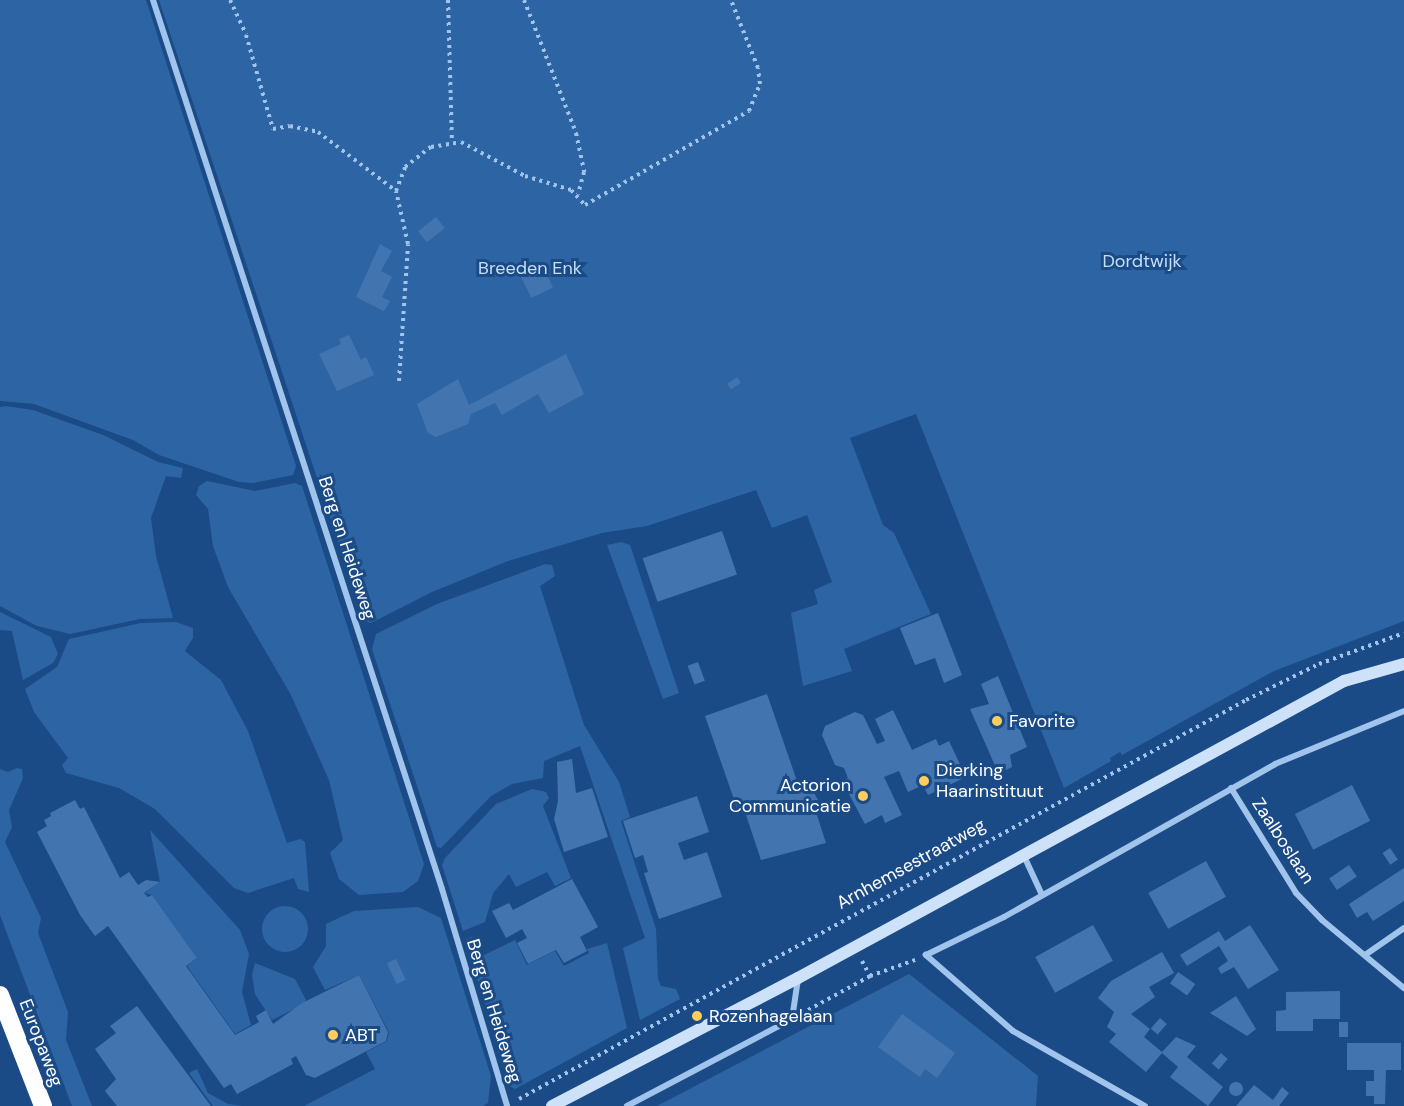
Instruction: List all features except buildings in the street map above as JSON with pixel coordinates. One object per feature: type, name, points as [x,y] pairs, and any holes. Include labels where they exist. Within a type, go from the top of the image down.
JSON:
[{"type":"highway","name":"Europaweg","points":[[0,995],[43,1106]]},
{"type":"main road","points":[[552,1106],[798,978],[1344,681],[1404,664]]},
{"type":"street","name":"Berg en Heideweg","points":[[153,0],[442,889],[507,1106]]},
{"type":"street","points":[[1145,1106],[1013,1030],[926,956],[1042,895],[1232,788],[1320,743],[1404,711]]},
{"type":"street","name":"Zaalboslaan","points":[[1232,788],[1296,892],[1365,956],[1404,988]]},
{"type":"street","points":[[1023,855],[1042,895]]},
{"type":"street","points":[[1365,956],[1404,928]]},
{"type":"street","points":[[627,1106],[792,1019],[798,978]]},
{"type":"path","points":[[230,0],[246,34],[273,129],[290,126],[318,132],[396,191]]},
{"type":"path","points":[[448,0],[452,142]]},
{"type":"path","points":[[524,0],[576,133],[584,172],[578,194]]},
{"type":"path","points":[[399,381],[408,244],[396,191],[399,177],[418,155],[430,147],[452,142],[466,144],[525,176],[553,182],[578,194],[585,205],[749,111],[760,84],[758,68],[731,0]]},
{"type":"path","name":"Arnhemsestraatweg","points":[[507,1106],[1246,700],[1319,664],[1404,633]]},
{"type":"path","points":[[792,1019],[870,976],[926,956]]},
{"type":"green space","points":[[0,0],[146,0],[296,466],[293,475],[253,483],[239,482],[159,455],[133,440],[34,404],[0,401]]},
{"type":"green space","points":[[159,0],[1404,0],[1404,621],[1274,671],[1122,755],[1120,752],[1110,758],[1111,761],[1064,788],[916,414],[850,438],[883,525],[894,533],[931,614],[844,649],[852,671],[803,686],[791,613],[818,604],[814,590],[832,582],[807,515],[772,528],[756,490],[647,526],[602,533],[508,561],[432,592],[371,623],[364,620]]},
{"type":"green space","points":[[0,407],[33,410],[103,435],[158,462],[183,468],[181,478],[166,476],[151,518],[156,556],[173,618],[140,619],[70,634],[37,626],[0,606]]},
{"type":"green space","points":[[207,481],[255,491],[295,483],[302,486],[424,864],[418,881],[403,892],[359,895],[339,879],[330,853],[343,840],[329,780],[291,695],[228,587],[213,546],[208,509],[196,495],[199,486]]},
{"type":"green space","points":[[621,542],[630,545],[679,693],[663,699],[607,545]]},
{"type":"green space","points":[[545,564],[552,565],[555,576],[540,586],[584,725],[619,782],[630,817],[621,821],[656,929],[658,979],[661,986],[676,989],[680,999],[640,1020],[623,948],[645,938],[580,746],[544,761],[543,778],[512,784],[491,796],[441,848],[437,847],[372,649],[376,634],[437,604]]},
{"type":"green space","points":[[0,612],[51,637],[58,654],[53,663],[23,680],[12,631],[0,630]]},
{"type":"green space","points":[[176,622],[193,628],[193,638],[185,651],[221,680],[248,731],[287,843],[300,839],[305,842],[309,892],[298,889],[294,878],[248,893],[234,888],[155,809],[119,788],[66,773],[62,765],[68,758],[34,712],[25,689],[57,667],[69,639],[141,623]]},
{"type":"green space","points":[[17,768],[22,769],[23,778],[9,810],[12,827],[5,842],[41,918],[38,933],[68,1012],[66,1040],[92,1106],[72,1106],[0,915],[0,769],[8,772]]},
{"type":"green space","points":[[532,789],[546,792],[549,798],[543,806],[571,878],[555,886],[547,872],[516,887],[509,874],[493,893],[485,922],[463,931],[442,865],[445,858],[496,804]]},
{"type":"green space","points":[[150,830],[240,930],[249,954],[242,992],[251,1025],[235,1034],[187,966],[197,958],[152,895],[145,893],[160,882]]},
{"type":"green space","points":[[285,906],[301,913],[308,929],[301,945],[285,952],[269,945],[262,929],[269,913]]},
{"type":"green space","points":[[418,907],[441,918],[491,1076],[488,1103],[483,1106],[304,1106],[375,1069],[366,1052],[387,1041],[389,1032],[359,975],[325,990],[313,967],[326,946],[326,924],[354,911]]},
{"type":"green space","points":[[472,937],[480,957],[515,940],[527,965],[555,951],[564,966],[589,953],[587,949],[607,943],[627,1028],[515,1089],[508,1085],[466,939]]},
{"type":"green space","points":[[255,963],[295,979],[306,1000],[302,1005],[272,1020],[255,994],[252,975]]},
{"type":"green space","points":[[909,974],[1038,1076],[1036,1106],[657,1106]]},
{"type":"green space","points":[[197,1069],[208,1093],[228,1104],[242,1106],[213,1106],[189,1073]]},
{"type":"place","name":"Favorite","points":[[997,721]]},
{"type":"place","name":"Dierking Haarinstituut","points":[[924,781]]},
{"type":"place","name":"Actorion Communicatie","points":[[863,796]]},
{"type":"place","name":"Rozenhagelaan","points":[[697,1016]]},
{"type":"place","name":"ABT","points":[[333,1035]]},
{"type":"park label","name":"Dordtwijk","points":[[1142,261]]},
{"type":"park label","name":"Breeden Enk","points":[[530,268]]}]
